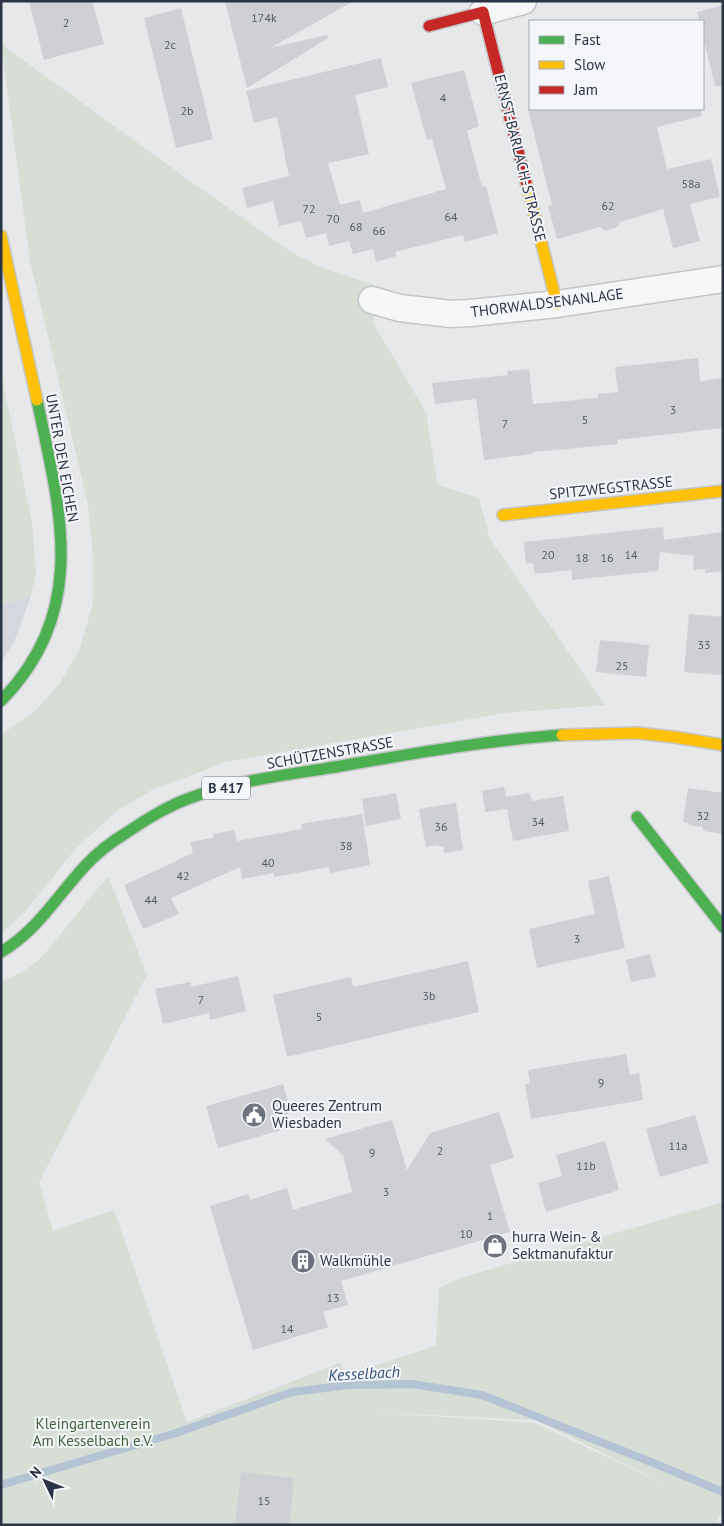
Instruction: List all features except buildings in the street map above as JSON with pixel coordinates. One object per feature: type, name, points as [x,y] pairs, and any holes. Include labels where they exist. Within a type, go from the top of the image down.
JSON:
[{"type":"main road","points":[[429,26],[483,12]]},
{"type":"main road","name":"ERNST-BARLACH-STRASSE","points":[[483,12],[557,304]]},
{"type":"main road","name":"UNTER DEN EICHEN","points":[[1,236],[16,297],[55,490],[62,574],[57,602],[38,654],[19,682],[1,701]]},
{"type":"main road","name":"SPITZWEGSTRASSE","points":[[504,515],[723,491]]},
{"type":"main road","name":"SCHÜTZENSTRASSE","points":[[1,952],[24,938],[86,865],[117,838],[158,812],[183,800],[230,786],[423,752],[552,736],[626,732],[662,734],[723,745]]},
{"type":"main road","points":[[637,817],[723,927]]},
{"type":"street","points":[[483,12],[523,1]]},
{"type":"street","name":"THORWALDSENANLAGE","points":[[372,300],[400,308],[451,314],[491,312],[723,279]]},
{"type":"shaded area","points":[[31,596],[14,642],[1,662],[1,604]]},
{"type":"green space","points":[[1,44],[291,252],[325,269],[380,287],[373,323],[426,412],[438,485],[479,498],[490,539],[605,705],[505,713],[226,762],[152,790],[117,811],[77,847],[24,913],[1,933],[1,735],[37,709],[60,683],[80,648],[93,603],[93,556],[88,504],[30,261]]},
{"type":"green space","points":[[1,372],[32,523],[36,573],[31,596],[1,604]]},
{"type":"green space","name":"Kleingartenverein Am Kesselbach e.V.","points":[[108,876],[147,975],[39,1182],[53,1231],[114,1210],[187,1422],[340,1363],[345,1375],[436,1346],[439,1288],[460,1278],[723,1202],[723,1510],[715,1525],[1,1525],[1,982],[24,971],[41,958]],"holes":[[[369,1412],[536,1420],[673,1488],[535,1423]]]},
{"type":"waterway","name":"Kesselbach","points":[[1,1485],[176,1433],[292,1392],[349,1385],[412,1384],[482,1395],[723,1492]]},
{"type":"traffic: fast","points":[[1,701],[29,666],[47,631],[58,595],[61,558],[59,520],[54,481],[37,400]]},
{"type":"traffic: fast","points":[[1,952],[14,944],[36,923],[75,877],[104,848],[120,836],[184,800],[231,785],[271,777],[457,747],[562,735]]},
{"type":"traffic: fast","points":[[637,817],[723,927]]},
{"type":"traffic: slow","points":[[526,182],[557,304]]},
{"type":"traffic: slow","points":[[1,236],[37,400]]},
{"type":"traffic: slow","points":[[503,515],[723,491]]},
{"type":"traffic: slow","points":[[562,735],[637,733],[723,745]]},
{"type":"traffic: jam","points":[[429,26],[483,12],[526,182]]},
{"type":"place","name":"Queeres Zentrum Wiesbaden","points":[[254,1115]]},
{"type":"place","name":"hurra Wein- & Sektmanufaktur","points":[[495,1246]]},
{"type":"place","name":"Walkmühle","points":[[303,1261]]}]
